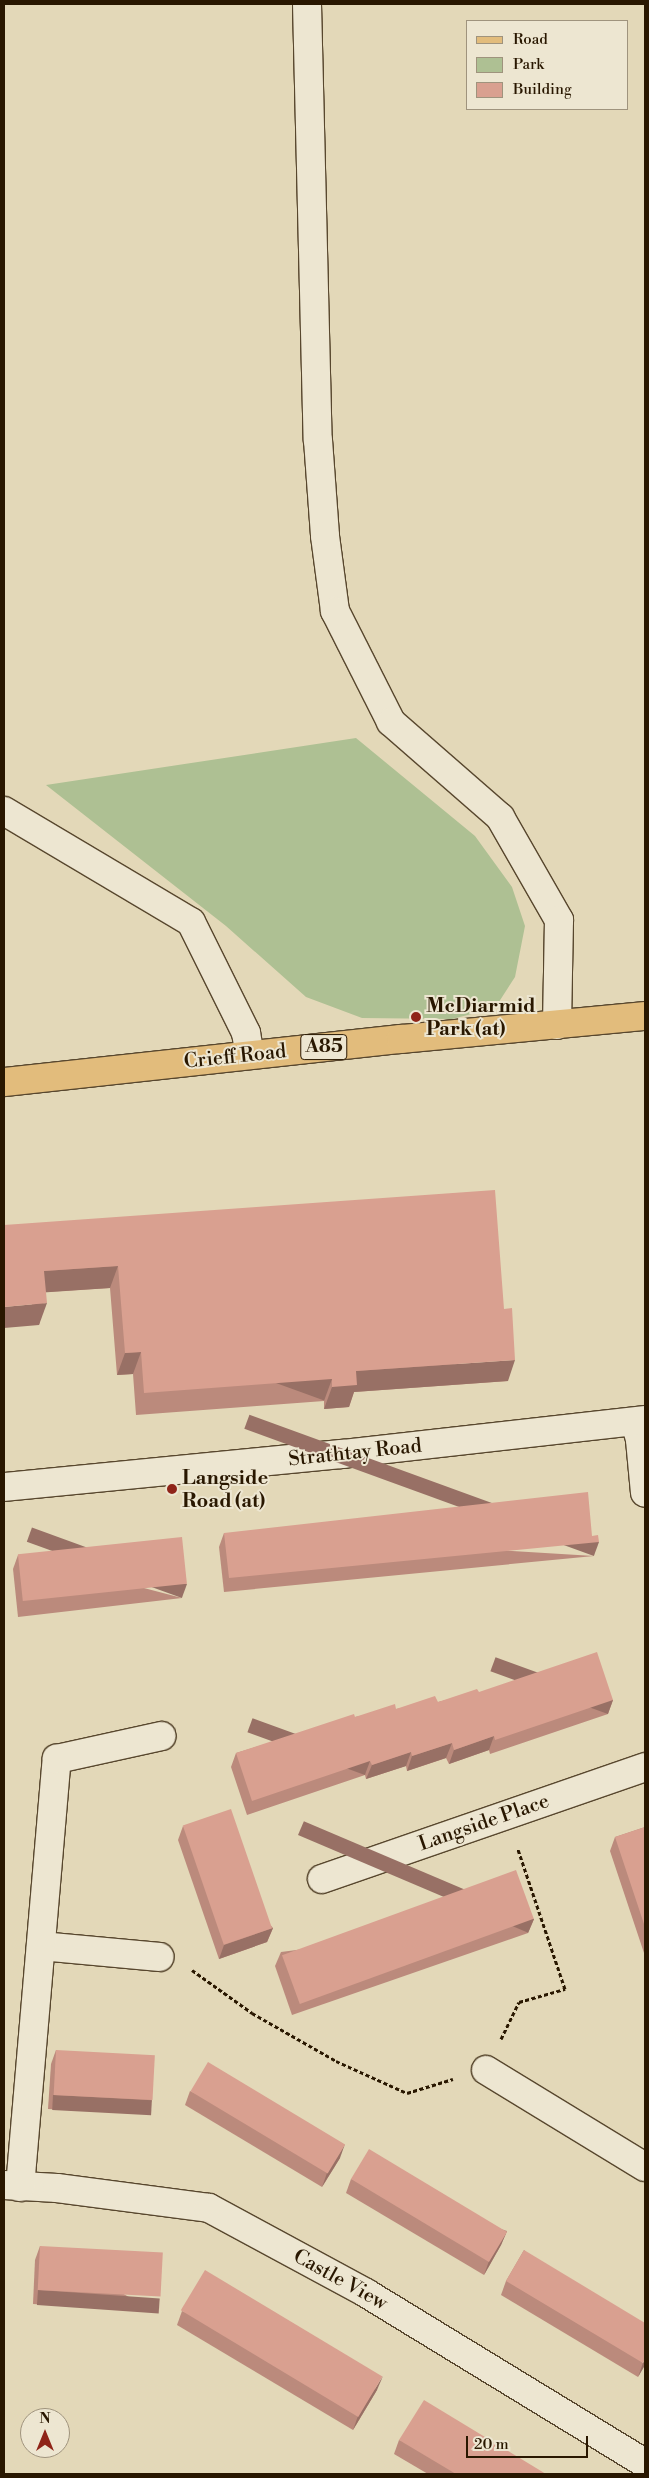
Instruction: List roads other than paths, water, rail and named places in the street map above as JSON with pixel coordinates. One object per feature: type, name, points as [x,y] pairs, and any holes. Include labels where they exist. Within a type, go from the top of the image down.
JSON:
[{"type":"main road","name":"Crieff Road","points":[[4,1082],[250,1055],[645,1016]]},
{"type":"street","points":[[306,4],[318,440],[325,536],[335,611],[391,722],[500,817],[559,920],[557,1025]]},
{"type":"street","points":[[4,811],[191,922],[246,1033],[250,1055]]},
{"type":"street","points":[[640,1421],[645,1493]]},
{"type":"street","name":"Strathtay Road","points":[[4,1487],[640,1421]]},
{"type":"street","points":[[12,2186],[41,1946],[57,1759],[162,1736]]},
{"type":"street","name":"Langside Place","points":[[322,1879],[645,1767]]},
{"type":"street","points":[[41,1946],[159,1957]]},
{"type":"street","points":[[486,2070],[645,2167]]},
{"type":"street","name":"Castle View","points":[[12,2186],[56,2188],[209,2208],[366,2292],[645,2463]]},
{"type":"place","name":"McDiarmid Park (at)","points":[[416,1017]]},
{"type":"place","name":"Langside Road (at)","points":[[172,1489]]}]
